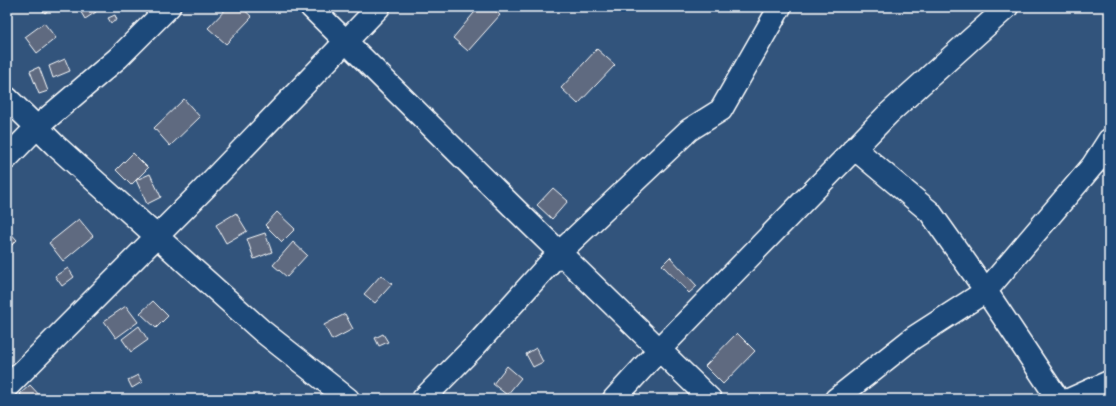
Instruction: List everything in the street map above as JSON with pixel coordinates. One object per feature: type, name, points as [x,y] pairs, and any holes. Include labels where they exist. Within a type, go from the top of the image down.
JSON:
[{"type":"street","points":[[7,158],[38,127],[118,58],[169,7]]},
{"type":"street","points":[[311,7],[559,253],[710,399]]},
{"type":"street","points":[[7,386],[157,236],[379,7]]},
{"type":"street","points":[[423,399],[475,346],[559,253],[689,130],[721,110],[780,7]]},
{"type":"street","points":[[614,399],[659,350],[888,114],[1007,7]]},
{"type":"street","points":[[7,98],[262,331],[348,399]]},
{"type":"street","points":[[836,399],[913,338],[986,291],[1093,164],[1109,140]]},
{"type":"street","points":[[854,148],[930,212],[986,291],[1058,399]]},
{"type":"street","points":[[1071,399],[1109,382]]},
{"type":"building","points":[[39,7],[52,7],[45,13]]},
{"type":"building","points":[[83,7],[93,7],[96,12],[85,19],[79,9]]},
{"type":"building","points":[[228,7],[241,7],[252,17],[226,44],[208,28]]},
{"type":"building","points":[[479,7],[491,7],[500,15],[468,51],[453,38]]},
{"type":"building","points":[[115,15],[117,20],[111,23],[108,18]]},
{"type":"building","points":[[44,23],[56,38],[37,53],[25,37]]},
{"type":"building","points":[[597,49],[615,65],[578,104],[561,88]]},
{"type":"building","points":[[65,59],[70,71],[53,78],[49,66]]},
{"type":"building","points":[[39,67],[48,91],[39,94],[30,71]]},
{"type":"building","points":[[184,99],[200,117],[170,146],[154,128]]},
{"type":"building","points":[[133,153],[148,168],[131,185],[116,170]]},
{"type":"building","points":[[150,174],[161,197],[147,204],[136,180]]},
{"type":"building","points":[[553,188],[568,201],[552,219],[537,205]]},
{"type":"building","points":[[277,212],[295,229],[282,242],[265,225]]},
{"type":"building","points":[[236,213],[247,231],[226,243],[216,225]]},
{"type":"building","points":[[79,219],[93,236],[63,261],[49,243]]},
{"type":"building","points":[[7,229],[17,240],[7,250]]},
{"type":"building","points":[[265,233],[272,252],[254,259],[247,239]]},
{"type":"building","points":[[293,242],[307,255],[287,277],[273,265]]},
{"type":"building","points":[[670,257],[697,286],[689,293],[662,265]]},
{"type":"building","points":[[68,268],[74,277],[62,286],[55,276]]},
{"type":"building","points":[[381,275],[392,284],[375,303],[364,294]]},
{"type":"building","points":[[153,301],[168,316],[156,328],[140,313]]},
{"type":"building","points":[[126,306],[138,322],[116,338],[104,321]]},
{"type":"building","points":[[345,314],[353,329],[332,340],[324,325]]},
{"type":"building","points":[[139,326],[148,340],[131,352],[122,339]]},
{"type":"building","points":[[737,333],[755,351],[723,384],[705,366]]},
{"type":"building","points":[[383,334],[388,342],[379,346],[375,338]]},
{"type":"building","points":[[536,348],[543,362],[533,367],[526,354]]},
{"type":"building","points":[[507,366],[521,378],[507,395],[493,384]]},
{"type":"building","points":[[138,375],[142,382],[132,388],[128,380]]},
{"type":"building","points":[[30,385],[43,399],[24,399],[20,394]]}]
